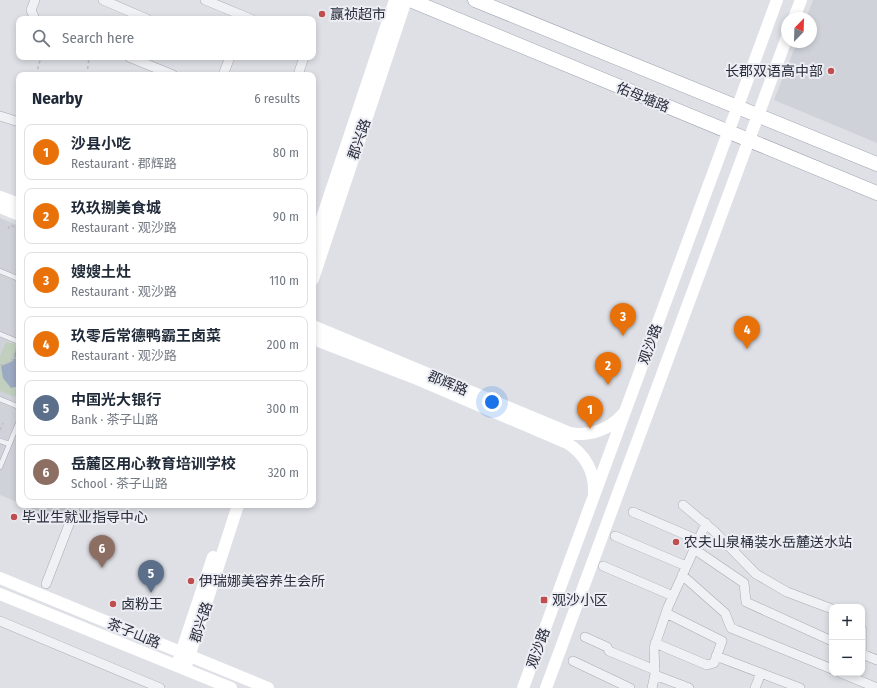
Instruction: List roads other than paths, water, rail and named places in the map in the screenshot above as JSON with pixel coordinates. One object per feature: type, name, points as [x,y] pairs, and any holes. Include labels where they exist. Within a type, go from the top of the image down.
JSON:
[{"type":"main road","name":"郡兴路","points":[[316,236],[394,0]]},
{"type":"main road","name":"郡兴路","points":[[316,270],[406,0]]},
{"type":"main road","name":"佑母塘路","points":[[410,0],[877,193]]},
{"type":"main road","name":"佑母塘路","points":[[475,0],[758,114],[877,164]]},
{"type":"main road","name":"观沙路","points":[[523,688],[777,0]]},
{"type":"main road","points":[[796,12],[801,0]]},
{"type":"main road","name":"观沙路","points":[[546,688],[783,48]]},
{"type":"main road","points":[[0,197],[16,203]]},
{"type":"main road","points":[[0,207],[16,214]]},
{"type":"main road","name":"郡辉路","points":[[316,327],[570,433],[584,435],[598,431],[613,423],[625,411]]},
{"type":"main road","name":"郡辉路","points":[[316,340],[417,379],[567,443],[580,452],[590,468],[594,482],[594,498]]},
{"type":"main road","name":"郡兴路","points":[[181,668],[230,508]]},
{"type":"main road","name":"郡兴路","points":[[185,654],[237,508]]},
{"type":"main road","name":"茶子山路","points":[[0,578],[268,688]]},
{"type":"main road","name":"茶子山路","points":[[0,594],[231,688]]},
{"type":"street","points":[[34,0],[31,10],[34,16]]},
{"type":"street","points":[[103,0],[140,16]]},
{"type":"street","points":[[204,0],[244,16]]},
{"type":"street","points":[[136,60],[166,72]]},
{"type":"street","points":[[224,72],[229,60]]},
{"type":"street","points":[[299,72],[303,60]]},
{"type":"street","points":[[0,116],[16,121]]},
{"type":"street","points":[[683,505],[706,523],[756,574],[787,592],[829,608]]},
{"type":"street","points":[[46,584],[76,508]]},
{"type":"street","points":[[632,512],[696,545],[744,583],[746,602],[829,639]]},
{"type":"street","points":[[652,688],[655,672],[655,644],[673,596],[706,523]]},
{"type":"street","points":[[615,536],[686,566]]},
{"type":"street","points":[[602,566],[673,596]]},
{"type":"street","points":[[682,575],[725,613],[731,628],[829,668]]},
{"type":"street","points":[[655,644],[707,665],[714,663],[722,641],[666,613]]},
{"type":"street","points":[[0,621],[160,688]]},
{"type":"street","points":[[585,637],[607,647],[609,651],[689,688]]},
{"type":"street","points":[[865,654],[877,660]]},
{"type":"street","points":[[716,656],[800,688]]},
{"type":"street","points":[[573,661],[630,688]]},
{"type":"street","points":[[755,688],[761,673]]},
{"type":"street","points":[[856,680],[877,688]]},
{"type":"lane","points":[[0,271],[16,278]]},
{"type":"lane","points":[[0,334],[16,341]]},
{"type":"lane","points":[[0,399],[16,406]]},
{"type":"lane","points":[[0,467],[16,428]]},
{"type":"lane","points":[[0,440],[9,444]]},
{"type":"lane","points":[[42,596],[46,584]]},
{"type":"water","points":[[16,349],[16,387],[11,388],[3,378],[1,366],[13,361]]},
{"type":"place","name":"赢祯超市","points":[[322,14]]},
{"type":"place","name":"长郡双语高中部","points":[[831,71]]},
{"type":"place","name":"嫂嫂土灶","points":[[623,336]]},
{"type":"place","name":"玖零后常德鸭霸王卤菜","points":[[747,349]]},
{"type":"place","name":"玖玖捌美食城","points":[[608,385]]},
{"type":"place","name":"沙县小吃","points":[[590,429]]},
{"type":"place","name":"毕业生就业指导中心","points":[[14,517]]},
{"type":"place","name":"农夫山泉桶装水岳麓送水站","points":[[676,542]]},
{"type":"place","name":"岳麓区用心教育培训学校","points":[[102,568]]},
{"type":"place","name":"伊瑞娜美容养生会所","points":[[191,581]]},
{"type":"place","name":"中国光大银行","points":[[151,593]]},
{"type":"place","name":"观沙小区","points":[[544,600]]},
{"type":"place","name":"卤粉王","points":[[113,604]]}]
